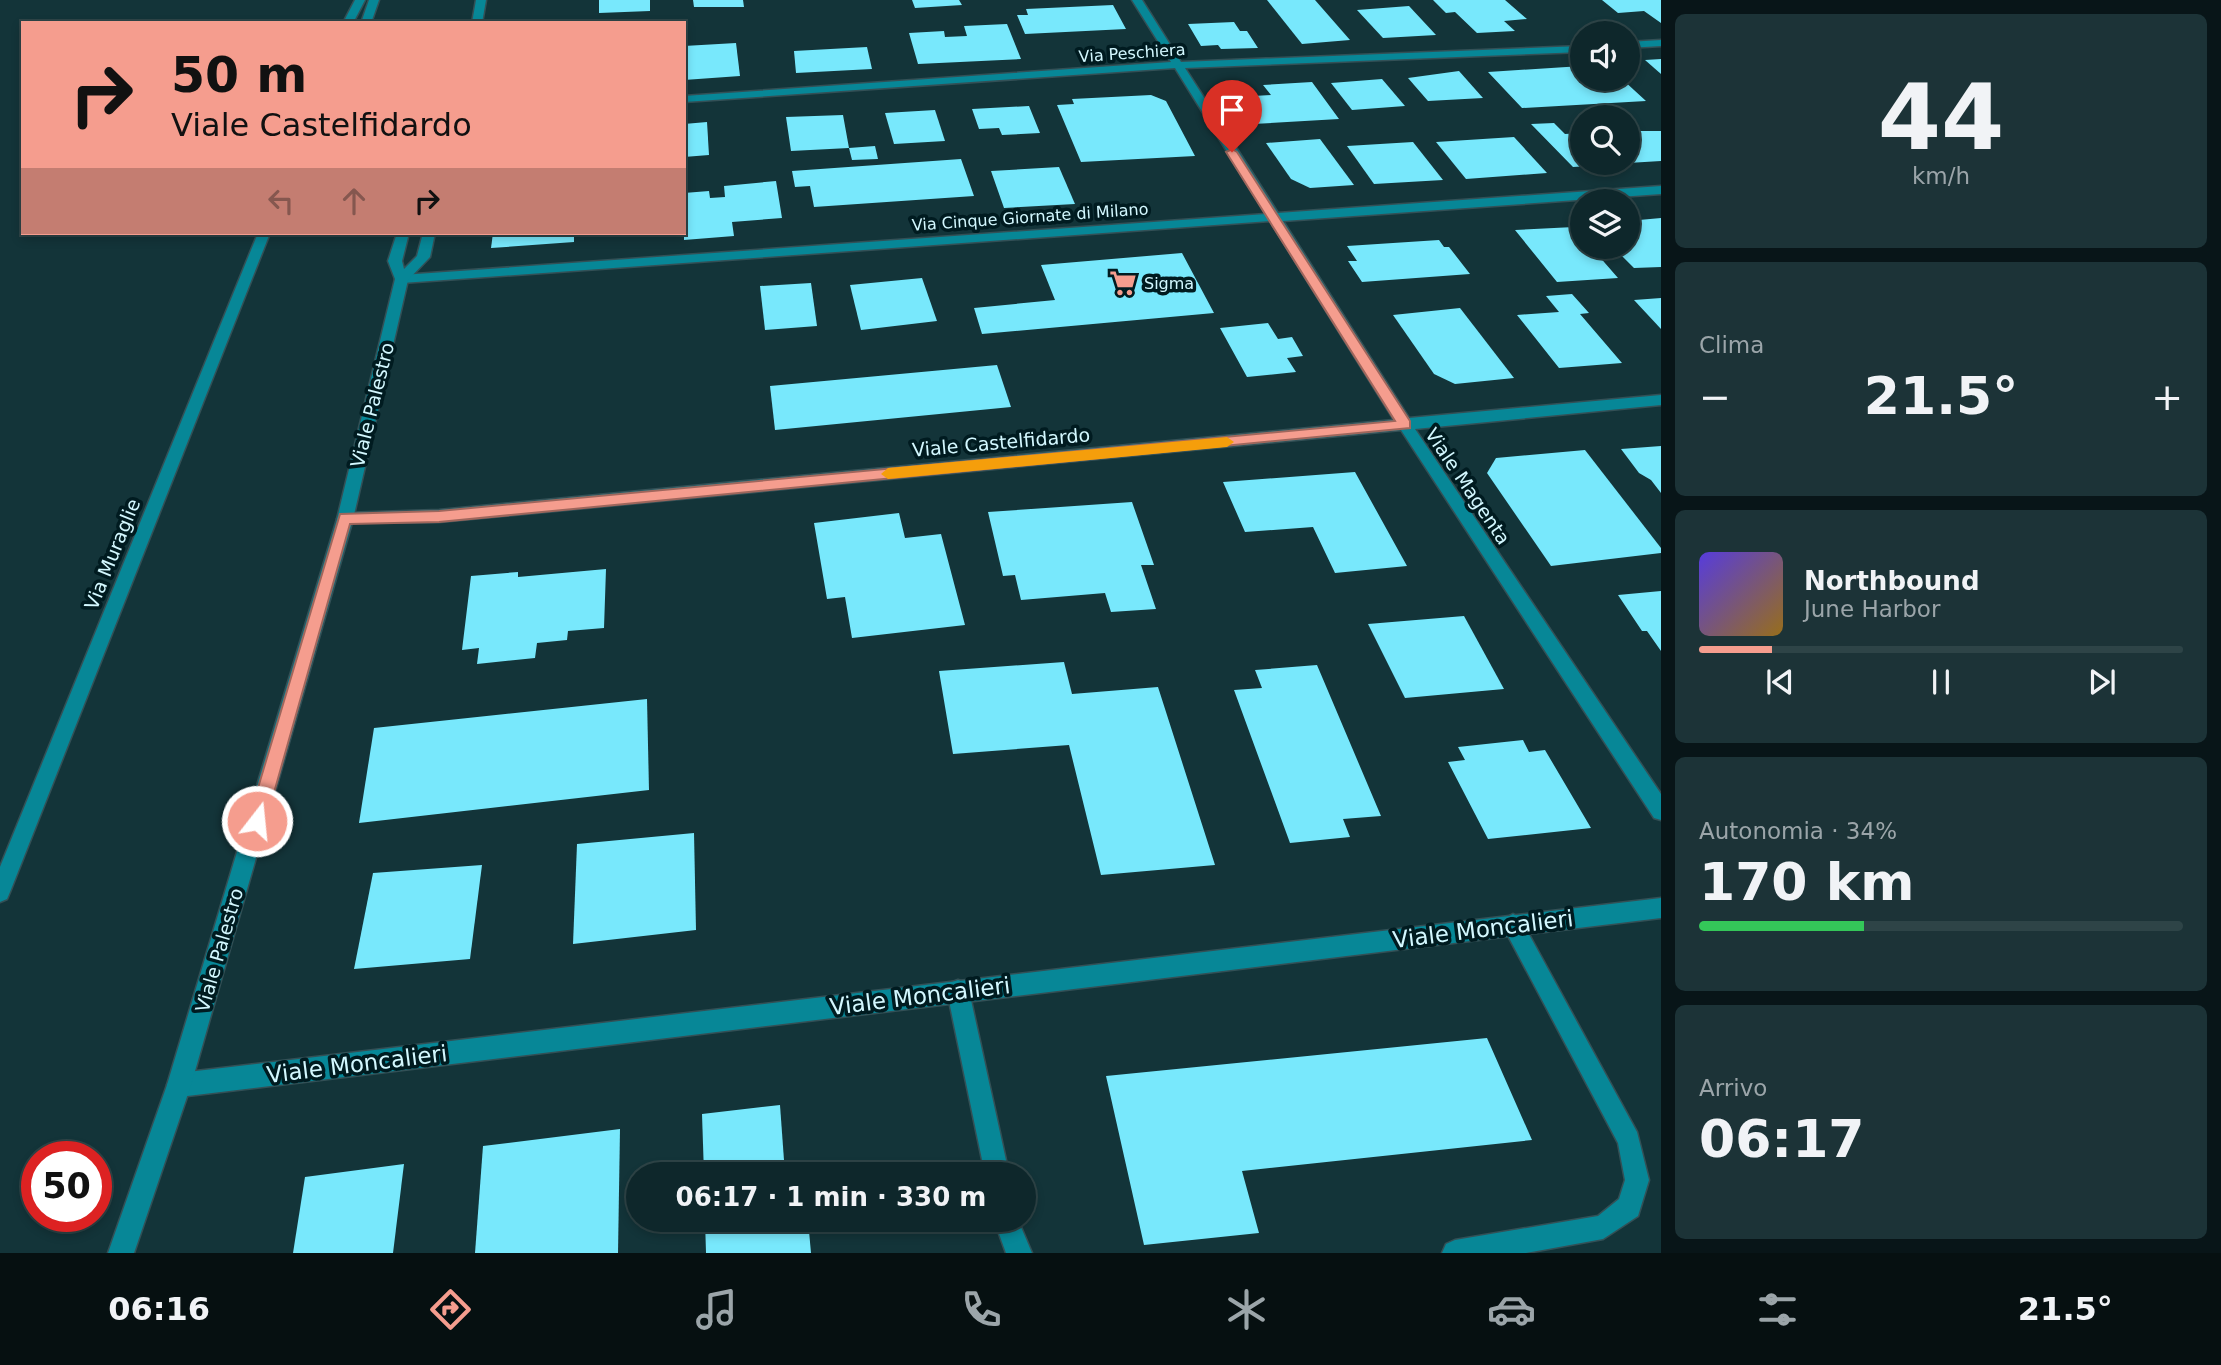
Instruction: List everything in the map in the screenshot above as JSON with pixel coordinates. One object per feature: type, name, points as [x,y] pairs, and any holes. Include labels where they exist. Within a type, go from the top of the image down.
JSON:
[{"type":"street","points":[[351,21],[360,0]]},
{"type":"street","points":[[367,21],[374,0]]},
{"type":"street","points":[[477,21],[481,0]]},
{"type":"street","name":"Viale Magenta","points":[[1137,0],[1405,425],[1661,811]]},
{"type":"street","points":[[1640,44],[1661,43]]},
{"type":"street","name":"Via Peschiera","points":[[686,99],[1177,65],[1570,49]]},
{"type":"street","name":"Via Cinque Giornate di Milano","points":[[402,279],[1661,190]]},
{"type":"street","name":"Via Muraglie","points":[[0,892],[263,235]]},
{"type":"street","name":"Viale Palestro","points":[[402,235],[395,261],[402,279]]},
{"type":"street","name":"Viale Palestro","points":[[121,1253],[179,1085],[345,519],[402,279],[423,257],[428,235]]},
{"type":"street","name":"Viale Castelfidardo","points":[[345,519],[439,516],[1661,400]]},
{"type":"street","name":"Viale Moncalieri","points":[[179,1085],[1661,908]]},
{"type":"street","points":[[1455,1253],[1603,1227],[1629,1207],[1637,1180],[1629,1140],[1513,925]]},
{"type":"street","points":[[958,991],[994,1162]]},
{"type":"street","points":[[1011,1232],[1019,1253]]},
{"type":"building","points":[[599,0],[650,0],[650,11],[599,13]]},
{"type":"building","points":[[693,0],[743,0],[744,7],[694,7]]},
{"type":"building","points":[[912,0],[959,0],[962,5],[915,8]]},
{"type":"building","points":[[1267,0],[1315,0],[1350,40],[1302,44]]},
{"type":"building","points":[[1433,0],[1505,0],[1527,19],[1504,21],[1515,31],[1477,33],[1455,12],[1446,13]]},
{"type":"building","points":[[1602,0],[1661,0],[1661,23],[1644,11],[1618,13]]},
{"type":"building","points":[[1113,5],[1126,29],[1025,34],[1017,15],[1028,15],[1026,9]]},
{"type":"building","points":[[1409,6],[1436,35],[1383,38],[1357,10]]},
{"type":"building","points":[[1234,22],[1240,31],[1247,31],[1258,48],[1221,49],[1218,45],[1201,46],[1188,24]]},
{"type":"building","points":[[1007,24],[1021,59],[918,64],[909,33],[944,31],[945,37],[967,36],[964,26]]},
{"type":"building","points":[[736,43],[740,76],[686,80],[686,46]]},
{"type":"building","points":[[867,47],[872,69],[796,73],[794,51]]},
{"type":"building","points":[[1661,59],[1661,74],[1645,60]]},
{"type":"building","points":[[1570,67],[1570,91],[1635,91],[1646,101],[1522,108],[1488,72]]},
{"type":"building","points":[[1459,71],[1483,98],[1428,101],[1408,78]]},
{"type":"building","points":[[1382,79],[1405,106],[1352,110],[1331,83]]},
{"type":"building","points":[[1312,82],[1339,119],[1253,124],[1235,97],[1271,95],[1263,85]]},
{"type":"building","points":[[1151,95],[1166,101],[1195,156],[1081,162],[1057,105],[1074,104],[1072,99]]},
{"type":"building","points":[[1029,106],[1040,133],[1002,135],[999,128],[979,129],[972,109]]},
{"type":"building","points":[[935,110],[945,141],[894,144],[885,113]]},
{"type":"building","points":[[843,115],[849,148],[791,151],[786,117]]},
{"type":"building","points":[[707,122],[709,155],[686,157],[686,124]]},
{"type":"building","points":[[1554,123],[1565,134],[1570,134],[1570,164],[1531,124]]},
{"type":"building","points":[[1640,131],[1661,131],[1661,161],[1640,162]]},
{"type":"building","points":[[1514,137],[1547,173],[1466,179],[1436,142]]},
{"type":"building","points":[[1320,139],[1354,185],[1310,188],[1291,179],[1266,143]]},
{"type":"building","points":[[1413,142],[1443,180],[1374,184],[1347,146]]},
{"type":"building","points":[[875,146],[878,159],[852,160],[849,148]]},
{"type":"building","points":[[961,159],[974,196],[814,207],[810,186],[795,187],[792,171]]},
{"type":"building","points":[[1059,167],[1075,204],[1004,208],[991,171]]},
{"type":"building","points":[[776,181],[782,218],[732,222],[734,236],[684,240],[686,193],[709,191],[710,198],[725,197],[724,186]]},
{"type":"building","points":[[1661,218],[1661,267],[1634,268],[1625,259],[1640,259],[1640,220]]},
{"type":"building","points":[[1570,227],[1570,259],[1601,259],[1618,278],[1557,282],[1515,230]]},
{"type":"building","points":[[493,235],[574,235],[574,242],[491,248]]},
{"type":"building","points":[[1439,240],[1444,247],[1449,247],[1470,274],[1362,282],[1348,261],[1357,261],[1347,246]]},
{"type":"building","name":"Sigma","points":[[1182,253],[1214,313],[982,334],[974,308],[1055,300],[1041,265]]},
{"type":"building","points":[[922,278],[937,321],[861,330],[850,285]]},
{"type":"building","points":[[811,283],[817,326],[765,330],[760,286]]},
{"type":"building","points":[[1572,294],[1589,313],[1580,314],[1622,363],[1559,368],[1517,315],[1559,312],[1546,296]]},
{"type":"building","points":[[1661,298],[1661,329],[1634,300]]},
{"type":"building","points":[[1460,308],[1514,378],[1455,384],[1434,374],[1393,315]]},
{"type":"building","points":[[1268,323],[1278,339],[1292,337],[1303,356],[1287,358],[1296,372],[1247,377],[1220,328]]},
{"type":"building","points":[[997,365],[1011,407],[775,430],[770,386]]},
{"type":"building","points":[[1661,446],[1661,493],[1651,480],[1639,473],[1621,449]]},
{"type":"building","points":[[1585,450],[1661,548],[1661,553],[1551,566],[1487,473],[1496,458]]},
{"type":"building","points":[[1355,472],[1407,566],[1335,573],[1313,527],[1245,532],[1223,482]]},
{"type":"building","points":[[1132,502],[1154,565],[1141,565],[1156,609],[1111,612],[1105,593],[1021,600],[1015,575],[1003,576],[988,512]]},
{"type":"building","points":[[899,513],[905,538],[941,534],[965,625],[852,638],[845,597],[827,599],[814,523]]},
{"type":"building","points":[[606,569],[604,628],[568,631],[567,640],[537,643],[535,658],[477,664],[479,648],[462,650],[471,576],[518,572],[518,577]]},
{"type":"building","points":[[1661,591],[1661,651],[1647,631],[1642,631],[1618,595]]},
{"type":"building","points":[[1464,616],[1504,689],[1405,698],[1368,624]]},
{"type":"building","points":[[1064,662],[1072,694],[1158,687],[1215,865],[1101,875],[1069,745],[953,754],[939,671]]},
{"type":"building","points":[[1317,665],[1381,816],[1343,819],[1350,837],[1290,843],[1234,690],[1262,688],[1255,670]]},
{"type":"building","points":[[647,699],[649,790],[359,823],[374,728]]},
{"type":"building","points":[[1523,740],[1529,752],[1545,750],[1591,828],[1488,839],[1448,762],[1465,760],[1458,747]]},
{"type":"building","points":[[694,833],[696,930],[573,944],[577,844]]},
{"type":"building","points":[[482,865],[470,959],[354,969],[373,873]]},
{"type":"building","points":[[1487,1038],[1532,1140],[1242,1171],[1259,1233],[1144,1245],[1106,1076]]},
{"type":"building","points":[[780,1105],[784,1162],[704,1162],[702,1114]]},
{"type":"building","points":[[620,1129],[618,1253],[475,1253],[483,1146]]},
{"type":"building","points":[[404,1164],[393,1253],[293,1253],[305,1177]]},
{"type":"building","points":[[705,1232],[809,1232],[811,1253],[706,1253]]},
{"type":"slow traffic","points":[[888,474],[1227,442]]},
{"type":"place","name":"Sigma","points":[[1123,283]]},
{"type":"route","points":[[257,821],[345,519],[439,516],[1405,425],[1232,152]]}]
